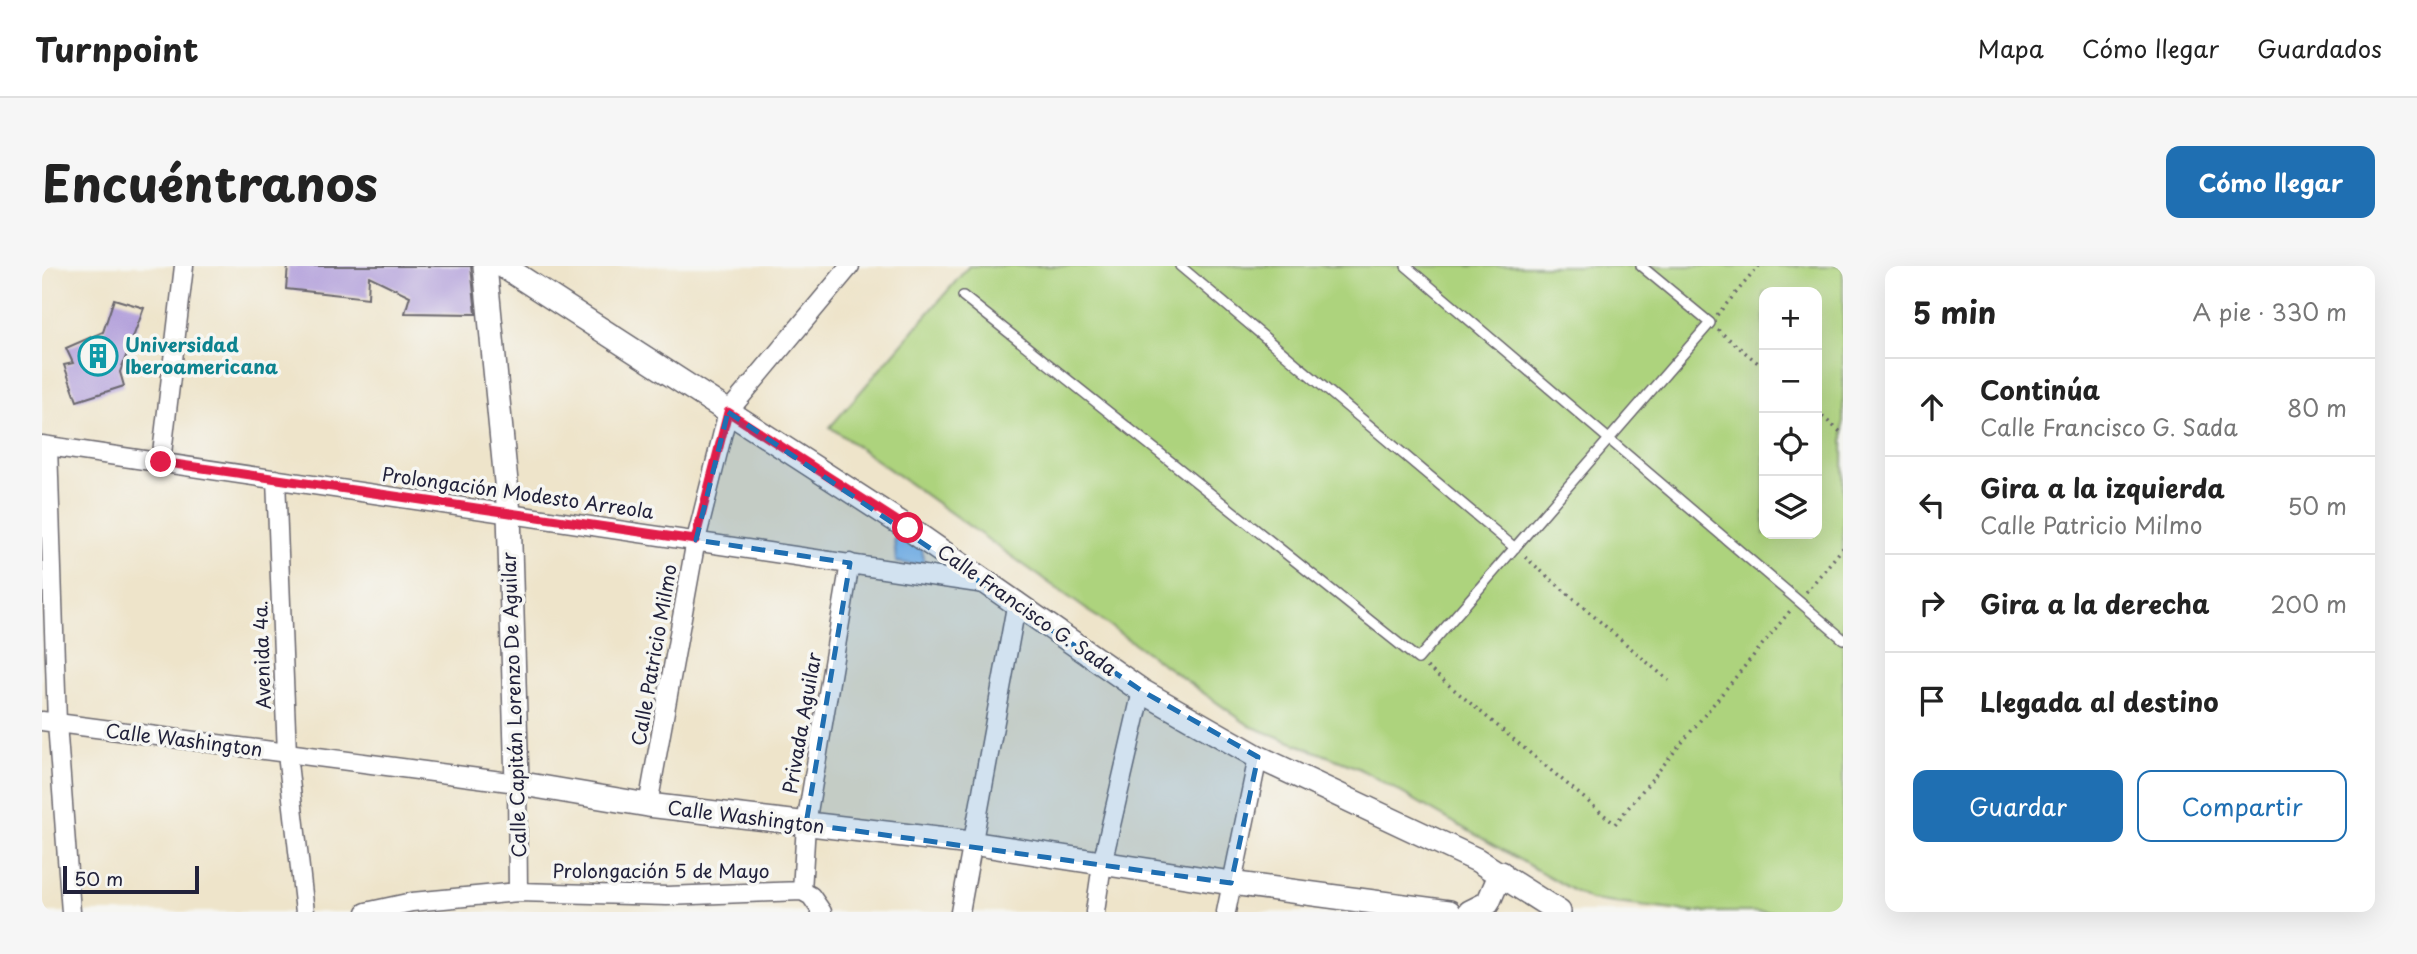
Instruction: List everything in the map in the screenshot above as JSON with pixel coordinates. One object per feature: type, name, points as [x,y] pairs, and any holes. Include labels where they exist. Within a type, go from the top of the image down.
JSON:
[{"type":"street","points":[[161,462],[184,266]]},
{"type":"street","name":"Calle Capitán Lorenzo De Aguilar","points":[[485,266],[509,513],[518,892]]},
{"type":"street","name":"Calle Francisco G. Sada","points":[[503,266],[908,528],[1017,601],[1142,691],[1258,757],[1501,873],[1559,912]]},
{"type":"street","name":"Calle Patricio Milmo","points":[[648,805],[695,540],[728,412],[850,266]]},
{"type":"street","points":[[489,304],[512,288],[539,288]]},
{"type":"street","points":[[45,445],[49,722],[71,912]]},
{"type":"street","name":"Prolongación Modesto Arreola","points":[[45,445],[988,584]]},
{"type":"street","name":"Avenida 4a.","points":[[276,479],[287,754],[305,912]]},
{"type":"street","name":"Privada Aguilar","points":[[802,891],[806,824],[850,563]]},
{"type":"street","points":[[960,912],[1017,601]]},
{"type":"street","points":[[1095,912],[1102,864],[1142,691]]},
{"type":"street","name":"Calle Washington","points":[[49,722],[516,783],[648,805],[971,843],[1231,883],[1449,912]]},
{"type":"street","points":[[1226,912],[1258,757]]},
{"type":"street","points":[[1470,912],[1488,903],[1501,873]]},
{"type":"street","points":[[802,891],[811,896],[821,912]]},
{"type":"street","name":"Prolongación 5 de Mayo","points":[[366,912],[412,902],[518,892],[667,896],[802,891]]},
{"type":"lane","points":[[1180,266],[1515,548]]},
{"type":"lane","points":[[1406,266],[1843,639]]},
{"type":"lane","points":[[963,296],[1418,659],[1710,323],[1641,266]]},
{"type":"path","points":[[1759,266],[1710,323],[1759,364]]},
{"type":"path","points":[[1818,413],[1843,434]]},
{"type":"path","points":[[1515,548],[1669,681]]},
{"type":"path","points":[[1418,659],[1615,824],[1843,548]]},
{"type":"highlighted area","points":[[728,412],[1142,691],[1258,757],[1231,883],[806,824],[850,563],[696,540]]},
{"type":"green space","points":[[969,266],[1843,266],[1843,912],[1691,912],[1590,900],[1358,768],[1250,726],[830,427]]},
{"type":"water","points":[[894,538],[922,546],[924,566],[896,562]]},
{"type":"building","points":[[288,266],[471,266],[476,314],[405,313],[410,296],[369,276],[368,298],[286,289]]},
{"type":"building","name":"Universidad Iberoamericana","points":[[114,299],[144,308],[120,372],[124,386],[77,401],[64,365],[73,363],[66,348],[103,332]]},
{"type":"place","name":"Universidad Iberoamericana","points":[[98,356]]},
{"type":"route","points":[[161,462],[695,540],[728,412],[908,528]]}]
